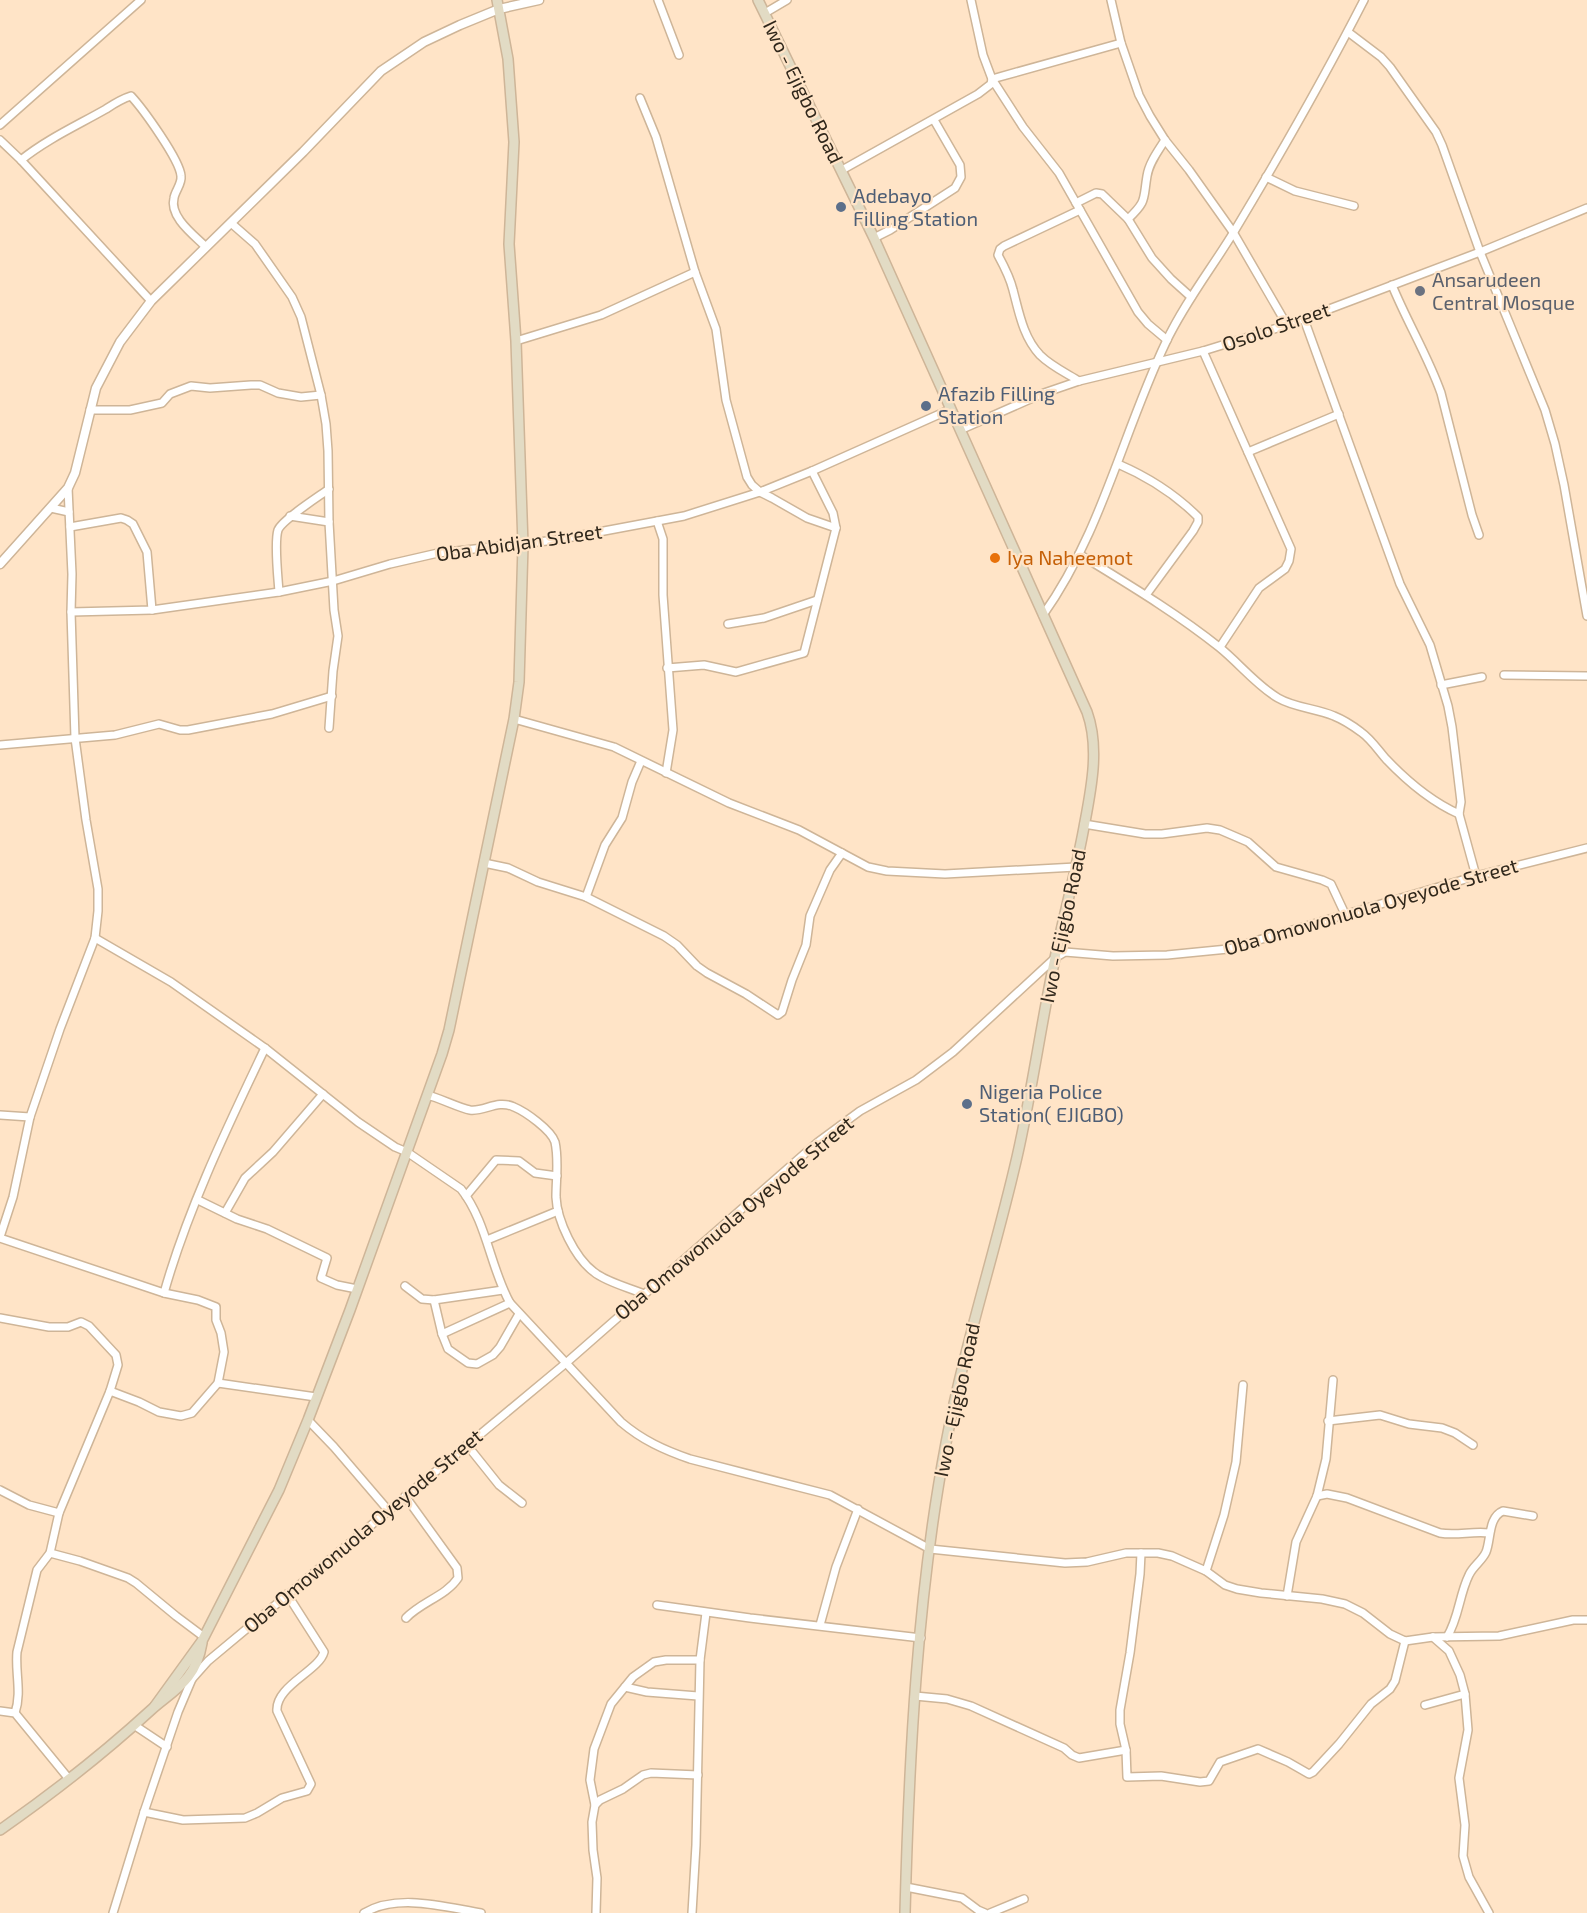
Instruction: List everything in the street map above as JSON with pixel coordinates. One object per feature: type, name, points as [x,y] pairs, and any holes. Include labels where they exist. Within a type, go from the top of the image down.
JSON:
[{"type":"main road","name":"Iwo - Ejigbo Road","points":[[758,0],[874,238],[1091,721],[1094,751],[1076,867],[1055,958],[1017,1157],[980,1295],[946,1443],[930,1549],[915,1696],[905,1913]]},
{"type":"main road","points":[[155,1706],[203,1639],[279,1490],[308,1420],[407,1152],[449,1030],[514,719],[519,682],[523,545],[516,341],[509,244],[514,142],[508,59],[498,5]]},
{"type":"main road","points":[[0,1830],[114,1744],[155,1706],[181,1686],[190,1677],[203,1639]]},
{"type":"street","points":[[0,125],[141,0]]},
{"type":"street","points":[[0,564],[68,488],[75,473],[96,388],[111,356],[151,301],[303,152],[381,71],[424,42],[498,5],[539,0]]},
{"type":"street","points":[[658,0],[679,55]]},
{"type":"street","points":[[765,13],[787,0]]},
{"type":"street","points":[[971,0],[983,55],[992,79],[1023,127],[1059,173],[1138,312],[1167,340]]},
{"type":"street","points":[[1112,0],[1120,43],[1139,95],[1165,140],[1190,170],[1233,232],[1287,325]]},
{"type":"street","points":[[1043,615],[1061,590],[1079,554],[1118,464],[1167,340],[1191,297],[1266,177],[1364,0]]},
{"type":"street","points":[[1348,32],[1381,57],[1390,67],[1436,132],[1442,145],[1480,252],[1545,410],[1564,485],[1587,616]]},
{"type":"street","points":[[992,79],[1120,43]]},
{"type":"street","points":[[842,170],[987,88],[992,79]]},
{"type":"street","points":[[21,160],[79,123],[121,99],[131,96],[153,124],[178,166],[182,178],[173,200],[175,215],[206,247]]},
{"type":"street","points":[[640,98],[656,137],[695,272],[716,328],[726,400],[747,477],[760,492],[807,518],[836,528]]},
{"type":"street","points":[[874,238],[955,188],[961,177],[960,165],[934,120]]},
{"type":"street","points":[[0,140],[151,301]]},
{"type":"street","points":[[1128,219],[1139,209],[1144,200],[1151,162],[1165,140]]},
{"type":"street","points":[[1266,177],[1295,191],[1354,206]]},
{"type":"street","points":[[1079,381],[1052,365],[1039,354],[1029,340],[1018,312],[1013,288],[998,255],[1000,249],[1078,207],[1096,193],[1102,194],[1128,219],[1152,258],[1191,297]]},
{"type":"street","name":"Osolo Street","points":[[960,430],[1044,393],[1079,381],[1203,351],[1287,325],[1480,252],[1587,208]]},
{"type":"street","points":[[231,223],[255,244],[292,297],[301,317],[321,395],[326,424],[329,522],[334,610],[338,636],[329,728]]},
{"type":"street","points":[[516,341],[601,315],[695,272]]},
{"type":"street","points":[[1392,285],[1441,393],[1479,535]]},
{"type":"street","points":[[1304,318],[1400,584],[1427,640],[1442,685],[1458,768],[1461,802],[1458,814],[1476,876]]},
{"type":"street","points":[[1203,351],[1291,549],[1285,569],[1259,588],[1220,647]]},
{"type":"street","points":[[90,410],[130,410],[162,403],[170,394],[191,386],[218,388],[260,385],[278,393],[301,398],[321,395]]},
{"type":"street","name":"Oba Abidjan Street","points":[[71,612],[152,610],[279,592],[333,581],[438,553],[523,545],[684,516],[760,492],[951,410]]},
{"type":"street","points":[[1248,452],[1339,414]]},
{"type":"street","points":[[1118,464],[1162,488],[1197,517],[1198,522],[1146,595]]},
{"type":"street","points":[[667,668],[704,665],[736,672],[801,655],[806,650],[836,528],[833,513],[812,471]]},
{"type":"street","points":[[68,488],[75,738],[98,889],[98,910],[95,938],[60,1029],[30,1117],[14,1197],[0,1237],[164,1293],[198,1300],[216,1307],[216,1320],[224,1352],[218,1383],[202,1403],[187,1416],[159,1412],[110,1391]]},
{"type":"street","points":[[279,592],[277,538],[279,529],[290,516],[329,489]]},
{"type":"street","points":[[51,508],[69,512]]},
{"type":"street","points":[[290,516],[329,522]]},
{"type":"street","points":[[70,527],[121,518],[133,524],[147,552],[152,610]]},
{"type":"street","points":[[657,521],[663,539],[663,595],[673,730],[666,773]]},
{"type":"street","points":[[1079,554],[1146,595],[1220,647],[1268,691],[1280,699],[1333,715],[1364,734],[1398,771],[1428,795],[1458,814]]},
{"type":"street","points":[[728,624],[764,618],[817,600]]},
{"type":"street","points":[[1504,675],[1587,676]]},
{"type":"street","points":[[1442,685],[1482,677]]},
{"type":"street","points":[[0,745],[115,735],[159,724],[188,730],[261,717],[332,696]]},
{"type":"street","points":[[514,719],[614,747],[729,803],[799,830],[868,867],[886,871],[945,874],[1076,867]]},
{"type":"street","points":[[586,897],[602,853],[622,818],[632,782],[641,761]]},
{"type":"street","points":[[1084,824],[1145,834],[1207,828],[1220,830],[1248,842],[1276,867],[1331,884],[1345,914]]},
{"type":"street","name":"Oba Omowonuola Oyeyode Street","points":[[190,1677],[566,1363],[818,1142],[860,1111],[916,1080],[953,1053],[1055,958],[1065,952],[1113,956],[1167,955],[1228,949],[1476,876],[1587,848]]},
{"type":"street","points":[[484,863],[508,868],[544,884],[586,897],[664,936],[677,945],[697,966],[778,1015],[782,1012],[806,945],[810,916],[830,870],[842,853]]},
{"type":"street","points":[[95,938],[171,982],[265,1048],[374,1133],[453,1183],[466,1196],[487,1240],[503,1290],[510,1303],[621,1422],[636,1435],[649,1442],[690,1459],[820,1492],[841,1500],[930,1549],[1065,1563],[1087,1562],[1126,1553],[1158,1553],[1172,1556],[1206,1571],[1225,1585],[1238,1589],[1345,1604],[1363,1613],[1390,1634],[1405,1641],[1433,1637],[1491,1637],[1573,1620],[1587,1620]]},
{"type":"street","points":[[164,1293],[183,1232],[218,1147],[265,1048]]},
{"type":"street","points":[[225,1213],[245,1178],[273,1152],[323,1094]]},
{"type":"street","points":[[427,1095],[469,1110],[508,1104],[531,1116],[555,1142],[558,1211],[577,1256],[593,1272],[644,1294]]},
{"type":"street","points":[[0,1115],[30,1117]]},
{"type":"street","points":[[466,1196],[496,1160],[519,1161],[535,1173],[557,1176]]},
{"type":"street","points":[[198,1200],[267,1229],[327,1258],[321,1278],[337,1285],[357,1289]]},
{"type":"street","points":[[487,1240],[558,1211]]},
{"type":"street","points":[[405,1286],[422,1299],[434,1300],[503,1290]]},
{"type":"street","points":[[434,1300],[448,1349],[452,1354],[468,1363],[477,1364],[493,1355],[519,1314]]},
{"type":"street","points":[[442,1334],[510,1303]]},
{"type":"street","points":[[0,1318],[50,1327],[68,1326],[81,1322],[89,1326],[116,1355],[118,1365],[110,1391],[59,1513],[50,1553],[37,1570],[16,1652],[19,1691],[15,1713]]},
{"type":"street","points":[[1287,1596],[1296,1542],[1317,1496],[1326,1459],[1333,1380]]},
{"type":"street","points":[[218,1383],[316,1397]]},
{"type":"street","points":[[1206,1571],[1224,1515],[1236,1462],[1243,1384]]},
{"type":"street","points":[[1328,1421],[1380,1415],[1401,1422],[1442,1428],[1455,1433],[1473,1445]]},
{"type":"street","points":[[308,1420],[388,1510]]},
{"type":"street","points":[[467,1445],[499,1485],[522,1503]]},
{"type":"street","points":[[0,1490],[29,1505],[59,1513]]},
{"type":"street","points":[[1317,1496],[1327,1494],[1347,1498],[1440,1533],[1475,1531],[1489,1533]]},
{"type":"street","points":[[405,1496],[457,1568],[459,1578],[454,1585],[418,1607],[406,1618]]},
{"type":"street","points":[[820,1625],[836,1567],[858,1509]]},
{"type":"street","points":[[1447,1637],[1453,1627],[1468,1576],[1486,1552],[1489,1533],[1499,1512],[1533,1516]]},
{"type":"street","points":[[50,1553],[80,1561],[136,1583],[203,1639]]},
{"type":"street","points":[[1141,1553],[1130,1653],[1120,1710],[1120,1724],[1126,1750],[1127,1777],[1161,1776],[1200,1782],[1209,1781],[1220,1762],[1258,1749],[1309,1774],[1339,1744],[1371,1704],[1390,1689],[1395,1681],[1405,1641]]},
{"type":"street","points":[[144,1812],[183,1820],[245,1818],[282,1798],[307,1791],[310,1788],[311,1784],[277,1711],[277,1705],[279,1699],[299,1677],[321,1659],[324,1652],[287,1594]]},
{"type":"street","points":[[657,1605],[921,1638]]},
{"type":"street","points":[[692,1913],[698,1775],[698,1696],[706,1612]]},
{"type":"street","points":[[1433,1637],[1449,1651],[1465,1694],[1468,1730],[1459,1778],[1465,1825],[1463,1856],[1469,1877],[1489,1913]]},
{"type":"street","points":[[596,1913],[597,1878],[592,1822],[595,1805],[590,1780],[594,1749],[611,1704],[633,1677],[654,1662],[700,1660]]},
{"type":"street","points":[[113,1913],[144,1812],[190,1677]]},
{"type":"street","points":[[625,1687],[647,1692],[698,1696]]},
{"type":"street","points":[[1425,1705],[1465,1694]]},
{"type":"street","points":[[915,1696],[947,1699],[971,1706],[1065,1748],[1079,1758],[1126,1750]]},
{"type":"street","points":[[0,1711],[15,1713],[69,1779]]},
{"type":"street","points":[[134,1725],[167,1747]]},
{"type":"street","points":[[595,1805],[600,1800],[624,1789],[643,1775],[651,1773],[698,1775]]},
{"type":"street","points":[[906,1887],[962,1898],[985,1913]]},
{"type":"street","points":[[990,1913],[1024,1899]]},
{"type":"street","points":[[364,1913],[390,1903],[424,1904],[481,1913]]},
{"type":"place","name":"Adebayo Filling Station","points":[[841,207]]},
{"type":"place","name":"Ansarudeen Central Mosque","points":[[1420,291]]},
{"type":"place","name":"Afazib Filling Station","points":[[926,406]]},
{"type":"place","name":"Iya Naheemot","points":[[995,558]]},
{"type":"place","name":"Nigeria Police Station( EJIGBO)","points":[[967,1104]]}]
